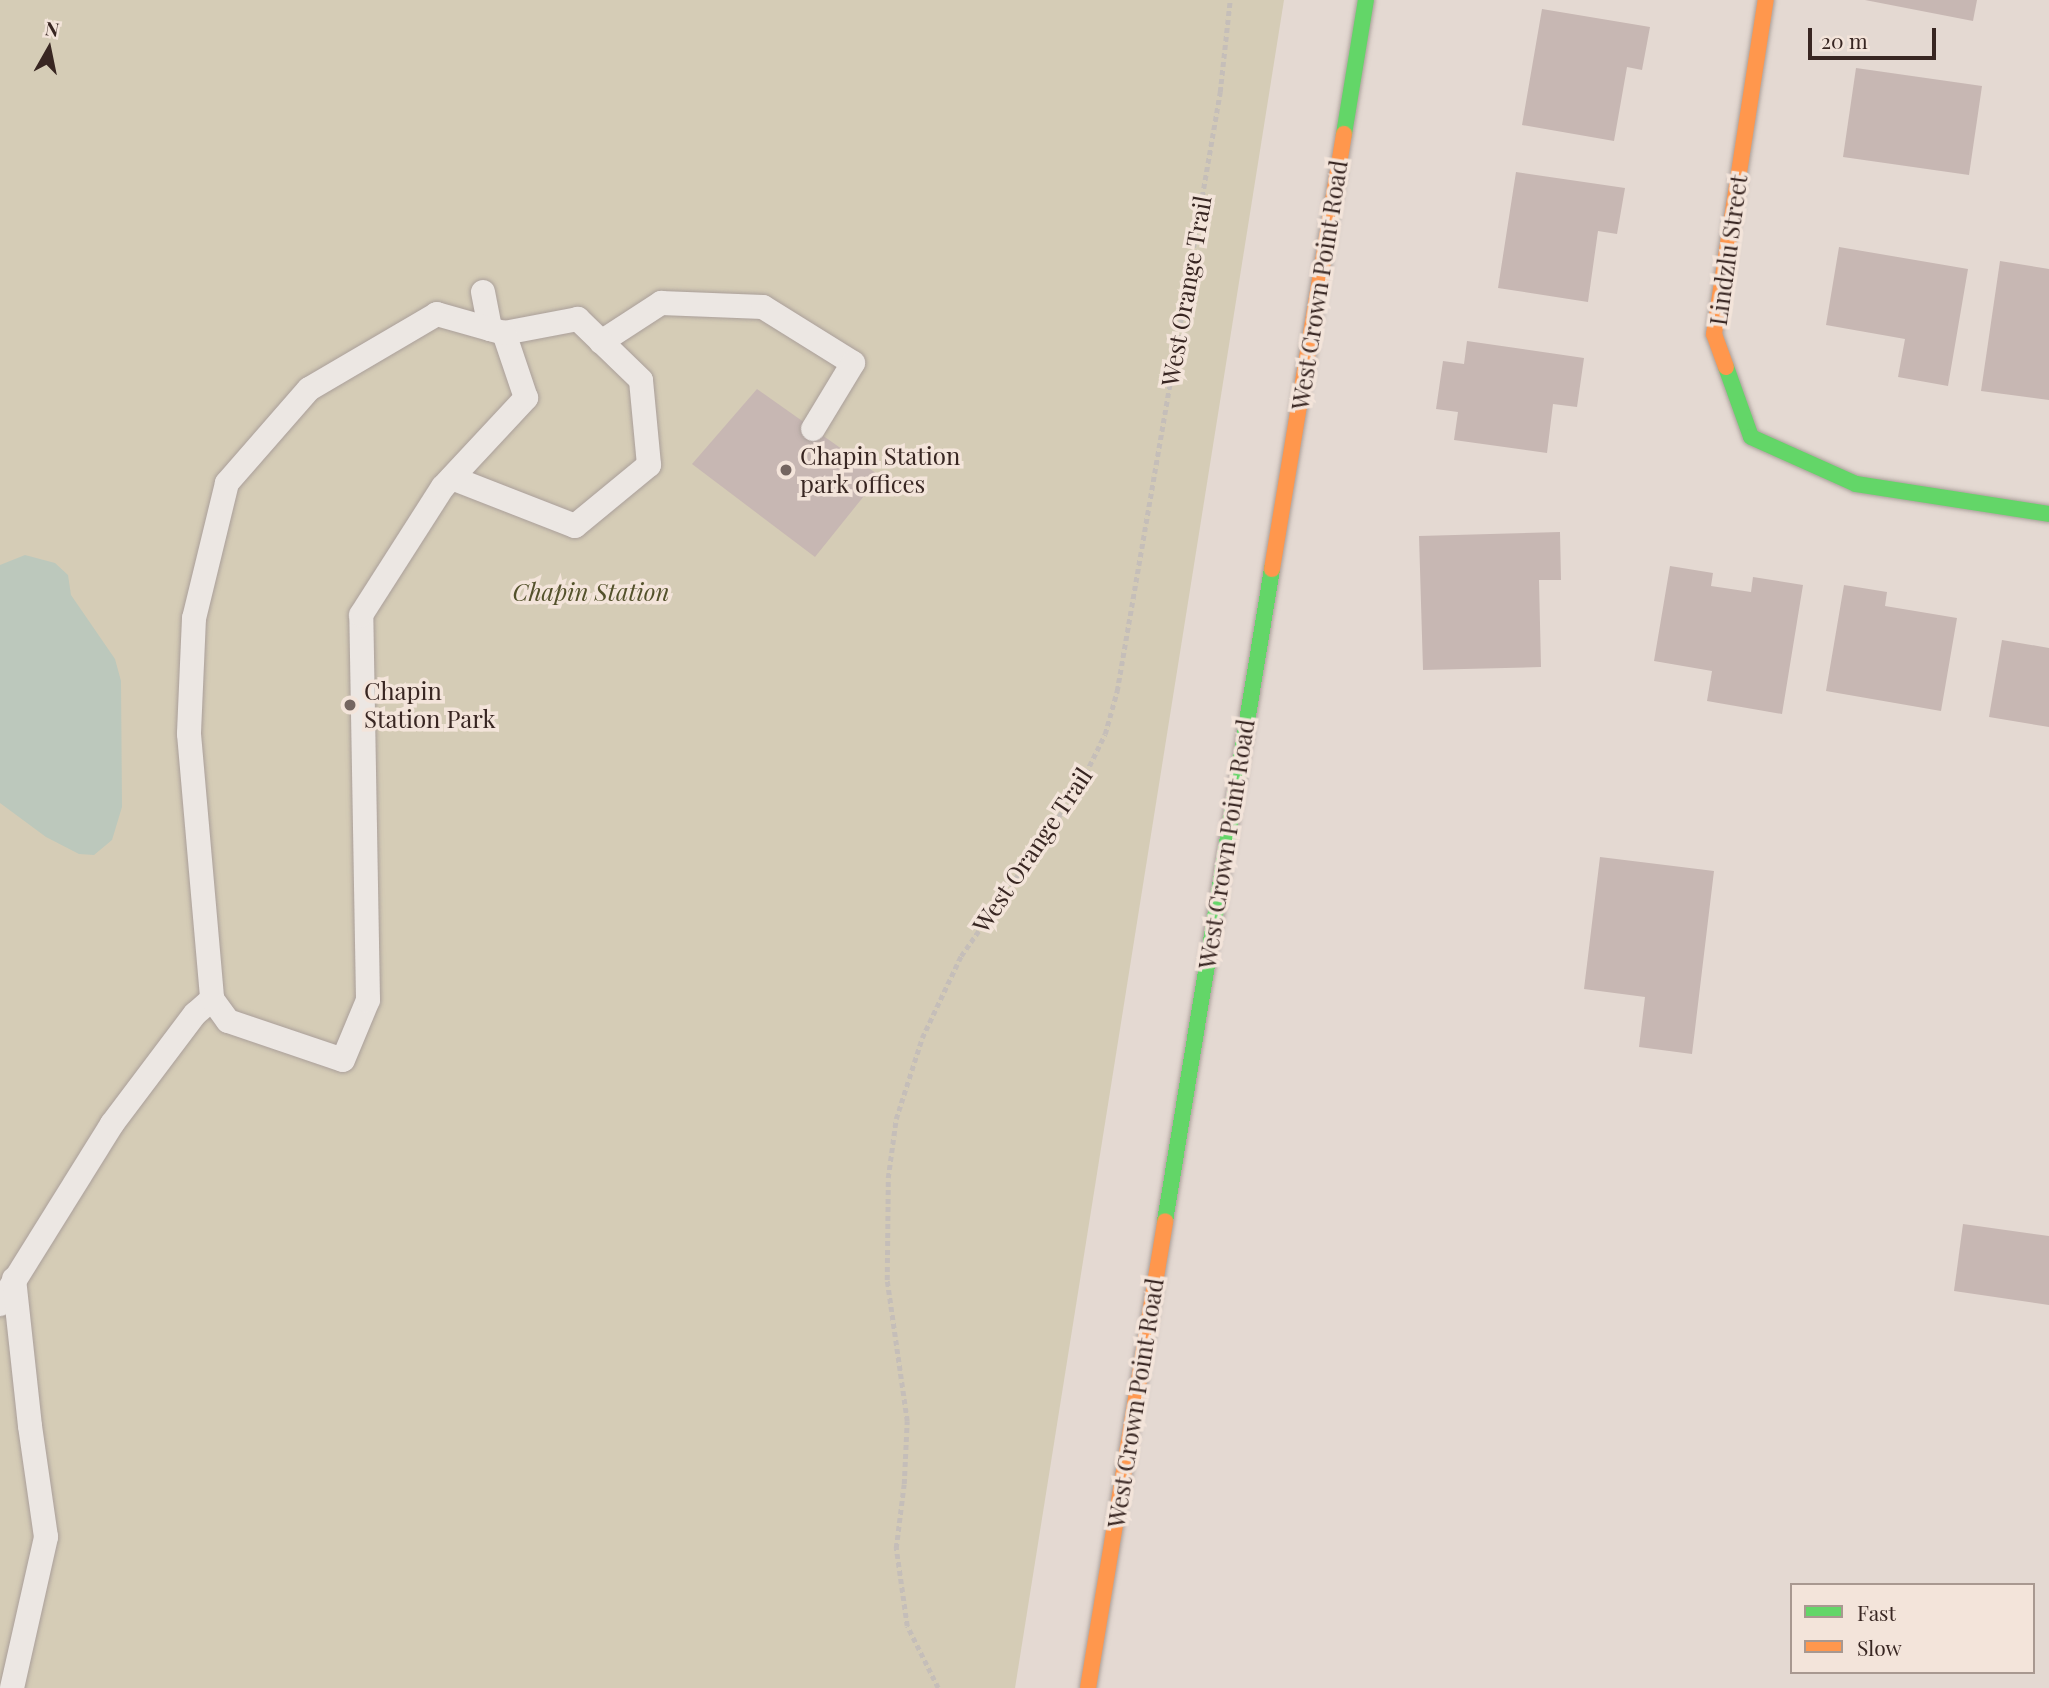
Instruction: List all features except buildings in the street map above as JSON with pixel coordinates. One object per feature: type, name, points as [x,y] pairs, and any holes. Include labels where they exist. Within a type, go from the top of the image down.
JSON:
[{"type":"street","name":"West Crown Point Road","points":[[1088,1688],[1367,0]]},
{"type":"street","name":"Lindzlu Street","points":[[1766,0],[1714,334],[1751,437],[1856,484],[2049,514]]},
{"type":"lane","points":[[452,478],[575,526],[649,465],[641,380],[579,319],[497,331],[437,314],[309,389],[226,483],[194,618],[189,734],[212,999],[228,1021],[343,1060],[368,1000],[361,615],[452,478],[526,398],[497,331],[483,292]]},
{"type":"lane","points":[[601,342],[660,303],[763,307],[853,363],[813,429]]},
{"type":"lane","points":[[0,1304],[112,1124],[195,1013],[212,999]]},
{"type":"lane","points":[[12,1688],[46,1537],[30,1426],[14,1279]]},
{"type":"path","name":"West Orange Trail","points":[[938,1688],[907,1626],[896,1548],[904,1484],[907,1421],[887,1280],[888,1178],[896,1119],[922,1038],[961,956],[1078,789],[1105,734],[1117,691],[1220,92],[1230,0]]},
{"type":"green space","name":"Chapin Station","points":[[0,0],[1284,0],[1015,1688],[0,1688]]},
{"type":"shaded area","points":[[25,555],[55,563],[68,575],[71,595],[115,659],[121,681],[122,807],[112,840],[94,855],[79,854],[46,837],[0,803],[0,565]]},
{"type":"traffic: fast","points":[[1344,134],[1366,0]]},
{"type":"traffic: fast","points":[[1726,367],[1751,437],[1856,484],[2049,514]]},
{"type":"traffic: fast","points":[[1165,1221],[1272,569]]},
{"type":"traffic: slow","points":[[1726,367],[1714,334],[1766,0]]},
{"type":"traffic: slow","points":[[1272,569],[1344,134]]},
{"type":"traffic: slow","points":[[1088,1688],[1165,1221]]},
{"type":"place","name":"Chapin Station park offices","points":[[786,470]]},
{"type":"place","name":"Chapin Station Park","points":[[350,705]]}]
